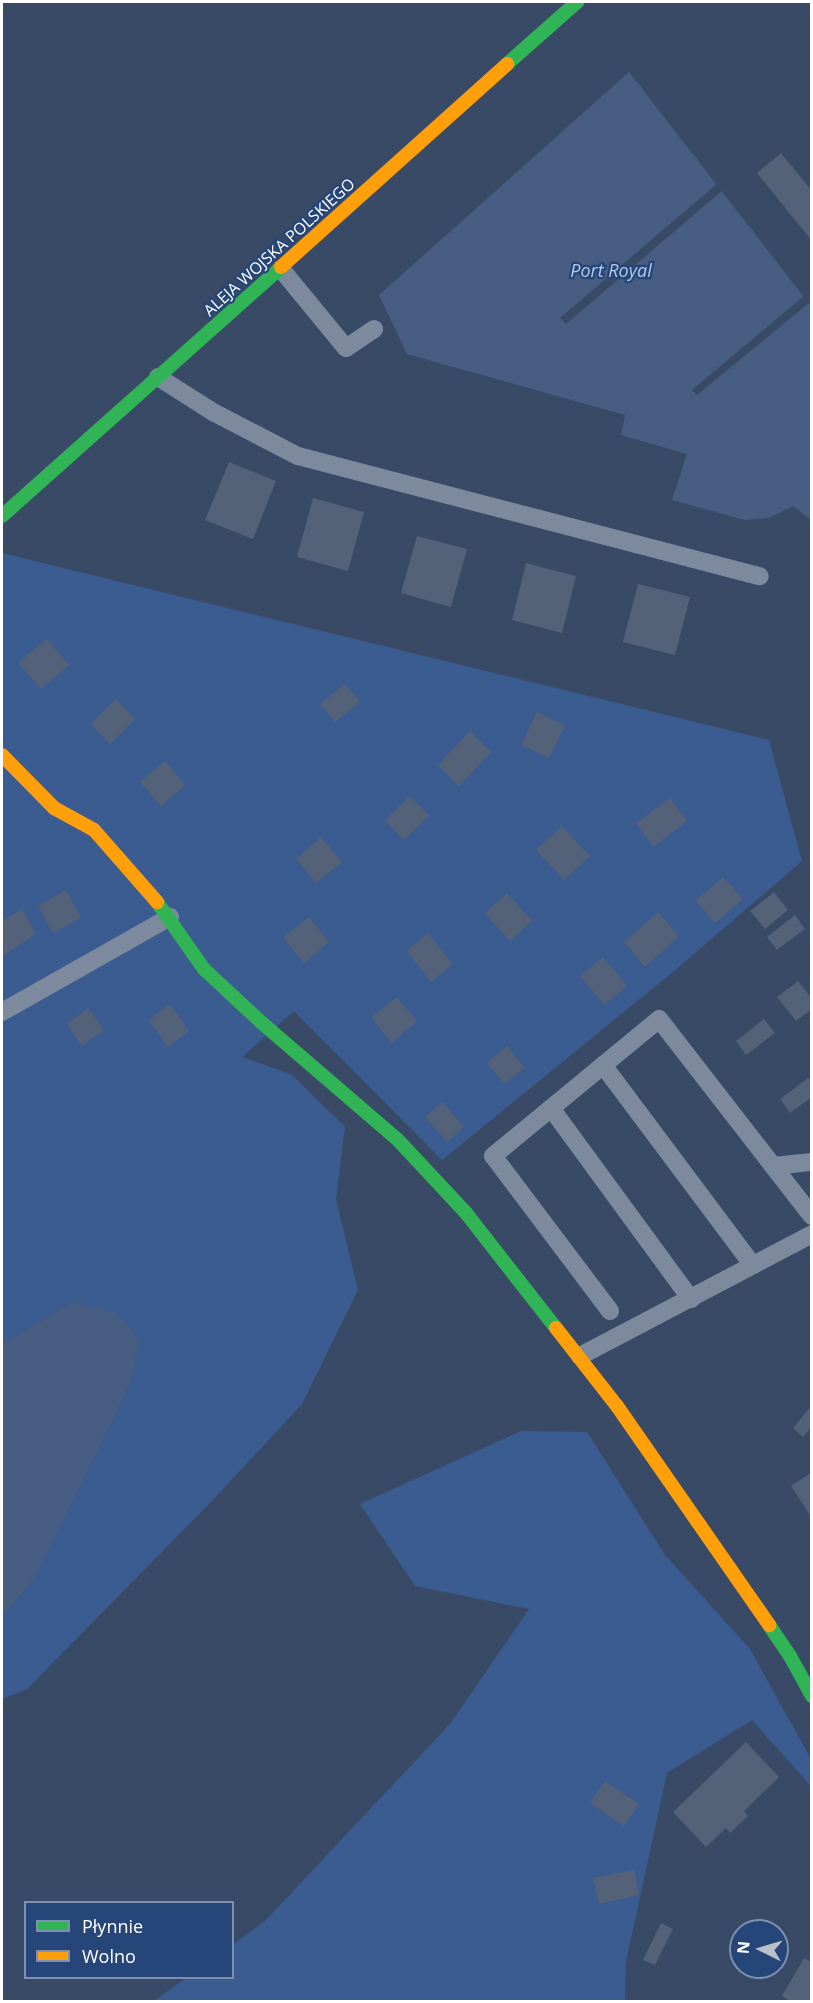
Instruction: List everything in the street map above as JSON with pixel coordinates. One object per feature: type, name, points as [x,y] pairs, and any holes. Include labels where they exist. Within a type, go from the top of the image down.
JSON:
[{"type":"street","name":"ALEJA WOJSKA POLSKIEGO","points":[[2,516],[577,2]]},
{"type":"street","points":[[2,755],[54,808],[94,830],[170,917],[204,969],[262,1023],[398,1140],[465,1214],[580,1356],[790,1656],[812,1696]]},
{"type":"lane","points":[[281,268],[346,348],[374,330]]},
{"type":"lane","points":[[158,376],[213,412],[298,456],[760,576]]},
{"type":"lane","points":[[2,1012],[170,917]]},
{"type":"lane","points":[[610,1311],[493,1156],[658,1019],[812,1216]]},
{"type":"lane","points":[[603,1065],[752,1264]]},
{"type":"lane","points":[[551,1108],[691,1299]]},
{"type":"lane","points":[[773,1166],[812,1162]]},
{"type":"lane","points":[[580,1356],[812,1234]]},
{"type":"shaded area","points":[[2,553],[769,740],[802,861],[673,972],[442,1160],[294,1011],[242,1057],[291,1074],[345,1127],[336,1199],[358,1290],[302,1404],[210,1503],[27,1689],[2,1699],[2,1617],[33,1581],[72,1302],[2,1344]]},
{"type":"shaded area","points":[[521,1431],[587,1432],[665,1555],[750,1649],[811,1759],[811,1786],[752,1720],[667,1773],[626,1962],[625,2001],[152,2002],[185,1979],[234,1979],[234,1943],[265,1921],[450,1724],[529,1609],[415,1586],[360,1504]]},
{"type":"water","name":"Port Royal","points":[[629,72],[811,306],[811,520],[793,506],[769,518],[745,520],[672,500],[687,454],[621,435],[625,415],[407,354],[379,295]]},
{"type":"water","points":[[72,1302],[117,1313],[139,1339],[130,1384],[33,1581],[2,1617],[2,1344]]},
{"type":"pier","points":[[719,182],[724,189],[566,324],[560,318]]},
{"type":"pier","points":[[804,296],[809,303],[697,395],[692,390]]},
{"type":"building","points":[[781,153],[812,191],[812,241],[757,173]]},
{"type":"building","points":[[229,462],[276,481],[253,539],[205,520]]},
{"type":"building","points":[[313,498],[364,512],[348,571],[297,557]]},
{"type":"building","points":[[417,536],[467,549],[451,607],[401,593]]},
{"type":"building","points":[[526,563],[576,576],[562,633],[512,620]]},
{"type":"building","points":[[638,584],[690,597],[675,655],[623,642]]},
{"type":"building","points":[[47,639],[69,665],[41,689],[18,663]]},
{"type":"building","points":[[345,684],[360,702],[335,722],[320,704]]},
{"type":"building","points":[[116,699],[135,719],[110,744],[91,724]]},
{"type":"building","points":[[537,712],[565,725],[549,758],[521,745]]},
{"type":"building","points":[[470,731],[491,752],[459,786],[438,765]]},
{"type":"building","points":[[165,761],[185,785],[161,806],[140,782]]},
{"type":"building","points":[[410,796],[429,816],[404,840],[385,821]]},
{"type":"building","points":[[670,798],[687,821],[653,847],[636,823]]},
{"type":"building","points":[[562,826],[590,856],[564,880],[536,850]]},
{"type":"building","points":[[321,837],[342,862],[316,883],[296,859]]},
{"type":"building","points":[[723,877],[743,899],[715,923],[696,901]]},
{"type":"building","points":[[66,890],[81,918],[53,933],[38,906]]},
{"type":"building","points":[[774,892],[788,910],[765,929],[750,911]]},
{"type":"building","points":[[507,893],[532,921],[510,941],[485,913]]},
{"type":"building","points":[[22,909],[36,934],[2,956],[2,921]]},
{"type":"building","points":[[658,912],[679,936],[645,967],[624,942]]},
{"type":"building","points":[[795,915],[805,929],[777,950],[767,937]]},
{"type":"building","points":[[309,917],[329,942],[304,963],[283,938]]},
{"type":"building","points":[[428,933],[453,964],[431,982],[407,951]]},
{"type":"building","points":[[603,957],[627,986],[604,1005],[580,976]]},
{"type":"building","points":[[798,981],[812,999],[812,1009],[796,1021],[777,997]]},
{"type":"building","points":[[397,997],[417,1021],[392,1043],[371,1018]]},
{"type":"building","points":[[170,1004],[189,1031],[168,1047],[149,1020]]},
{"type":"building","points":[[88,1008],[104,1030],[82,1046],[67,1024]]},
{"type":"building","points":[[764,1019],[775,1033],[746,1055],[736,1041]]},
{"type":"building","points":[[507,1046],[525,1068],[504,1084],[487,1063]]},
{"type":"building","points":[[808,1078],[812,1082],[812,1097],[790,1113],[780,1099]]},
{"type":"building","points":[[442,1102],[464,1127],[447,1142],[425,1117]]},
{"type":"building","points":[[812,1405],[812,1426],[803,1437],[793,1428]]},
{"type":"building","points":[[812,1472],[812,1518],[791,1486]]},
{"type":"building","points":[[746,1742],[779,1777],[744,1811],[748,1816],[730,1833],[726,1828],[706,1847],[673,1812]]},
{"type":"building","points":[[605,1781],[639,1804],[624,1826],[590,1803]]},
{"type":"building","points":[[634,1870],[639,1895],[599,1904],[593,1878]]},
{"type":"building","points":[[661,1923],[673,1929],[655,1965],[643,1960]]},
{"type":"building","points":[[804,1958],[812,1963],[812,2002],[792,2002],[782,1996]]},
{"type":"traffic: fast","points":[[507,64],[577,2]]},
{"type":"traffic: fast","points":[[2,516],[281,267]]},
{"type":"traffic: fast","points":[[157,902],[204,969],[262,1023],[398,1140],[466,1213],[556,1328]]},
{"type":"traffic: fast","points":[[769,1625],[790,1656],[812,1696]]},
{"type":"traffic: slow","points":[[281,267],[507,64]]},
{"type":"traffic: slow","points":[[2,755],[54,808],[94,830],[157,902]]},
{"type":"traffic: slow","points":[[556,1328],[617,1406],[769,1625]]}]
